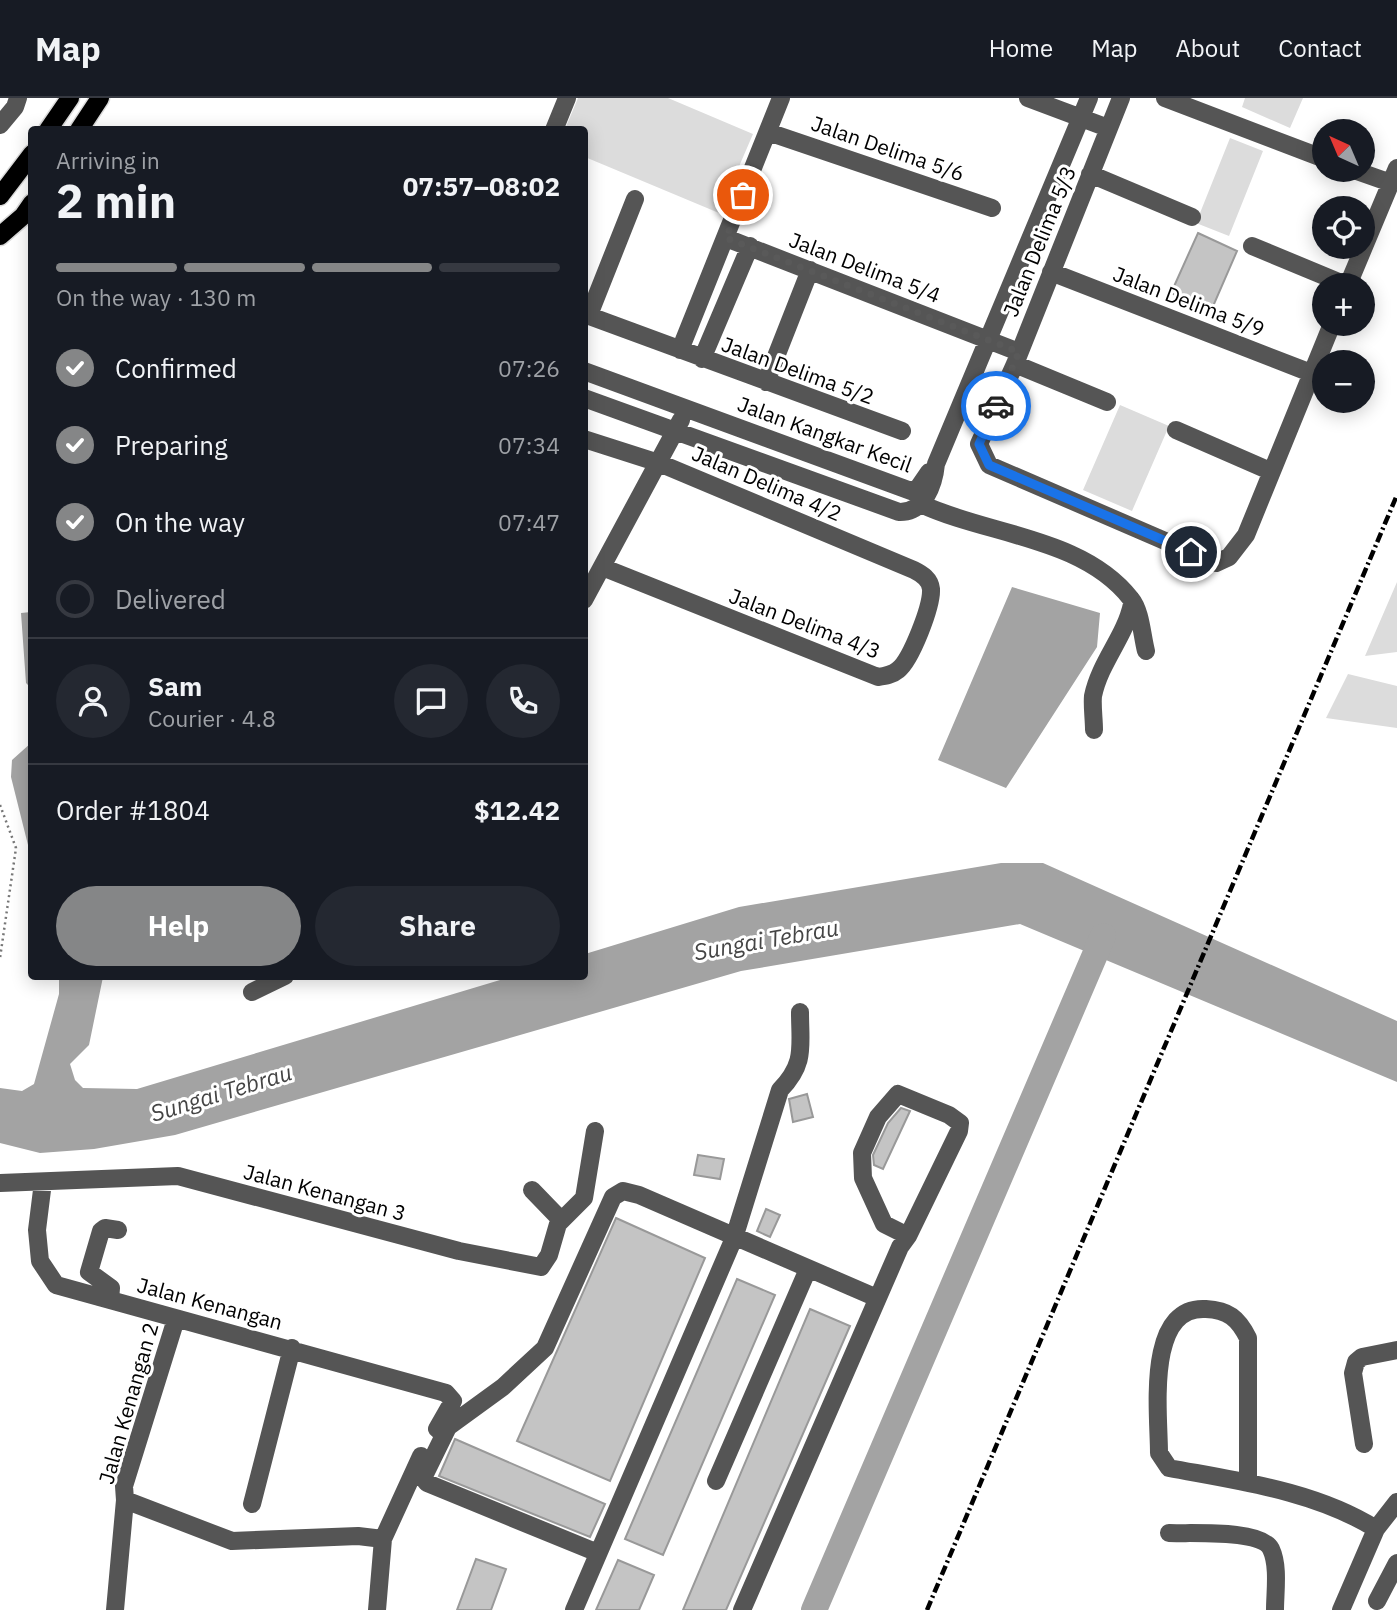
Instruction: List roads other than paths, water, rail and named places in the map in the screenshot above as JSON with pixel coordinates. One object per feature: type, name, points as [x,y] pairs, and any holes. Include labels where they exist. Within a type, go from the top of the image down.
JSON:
[{"type":"main road","points":[[51,126],[70,98]]},
{"type":"main road","points":[[82,126],[100,98]]},
{"type":"main road","points":[[0,196],[28,159]]},
{"type":"main road","points":[[0,236],[28,215]]},
{"type":"street","points":[[0,125],[15,107],[18,98]]},
{"type":"street","points":[[556,126],[567,98]]},
{"type":"street","points":[[680,350],[781,98]]},
{"type":"street","points":[[1028,98],[1082,116],[1108,128]]},
{"type":"street","points":[[936,464],[1089,98]]},
{"type":"street","name":"Jalan Delima 5/3","points":[[1121,98],[1017,358],[979,444],[989,465],[1216,563],[1229,556],[1245,535],[1327,336]]},
{"type":"street","points":[[1165,98],[1312,154]]},
{"type":"street","name":"Jalan Delima 5/6","points":[[768,132],[992,208]]},
{"type":"street","points":[[1352,273],[1394,176],[1376,173]]},
{"type":"street","points":[[1090,174],[1192,217]]},
{"type":"street","points":[[588,312],[635,199]]},
{"type":"street","name":"Jalan Delima 5/4","points":[[726,238],[988,340],[1017,358],[1107,402]]},
{"type":"street","points":[[702,359],[750,246]]},
{"type":"street","points":[[1252,246],[1318,273]]},
{"type":"street","points":[[765,382],[810,270]]},
{"type":"street","name":"Jalan Delima 5/9","points":[[1051,272],[1311,373]]},
{"type":"street","name":"Jalan Delima 5/2","points":[[588,314],[902,432]]},
{"type":"street","name":"Jalan Kangkar Kecil","points":[[588,372],[911,491],[918,488],[936,464]]},
{"type":"street","name":"Jalan Kangkar Kecil","points":[[588,399],[899,512],[914,510],[921,504],[935,476],[936,464]]},
{"type":"street","points":[[588,593],[688,408]]},
{"type":"street","points":[[1176,430],[1270,471]]},
{"type":"street","name":"Jalan Delima 4/2","points":[[588,440],[659,463],[914,570],[927,579]]},
{"type":"street","points":[[921,504],[1065,551],[1107,576],[1133,600],[1146,651]]},
{"type":"street","name":"Jalan Delima 4/3","points":[[603,567],[878,677],[889,675],[904,664],[928,607],[931,590],[927,579]]},
{"type":"street","points":[[1094,730],[1093,697],[1102,668],[1127,627],[1133,600]]},
{"type":"street","points":[[252,992],[277,980]]},
{"type":"street","points":[[574,1610],[733,1238],[780,1090],[795,1075],[800,1063],[800,1012]]},
{"type":"street","points":[[742,1610],[877,1298],[900,1247],[908,1236],[948,1157],[960,1123],[949,1115],[898,1094],[878,1117],[862,1153],[863,1178],[884,1224],[908,1236]]},
{"type":"street","points":[[531,1190],[561,1220],[583,1198],[595,1131]]},
{"type":"street","name":"Jalan Kenangan 3","points":[[0,1183],[178,1176],[458,1251],[536,1267],[546,1263],[561,1220]]},
{"type":"street","name":"Jalan Kenangan","points":[[43,1182],[37,1230],[40,1261],[56,1285],[292,1348],[446,1393],[453,1401],[409,1480],[383,1539]]},
{"type":"street","points":[[598,1553],[427,1483],[423,1478],[448,1427],[503,1387],[545,1348],[613,1197],[623,1191],[639,1195],[733,1238],[877,1298]]},
{"type":"street","points":[[110,1300],[111,1288],[89,1272],[101,1231],[105,1228],[118,1230]]},
{"type":"street","points":[[716,1481],[808,1269]]},
{"type":"street","points":[[1248,1483],[1248,1338],[1239,1322],[1224,1310],[1201,1308],[1184,1314],[1166,1333],[1160,1359],[1161,1460],[1169,1468],[1248,1483],[1322,1503],[1356,1516],[1376,1529]]},
{"type":"street","name":"Jalan Kenangan 2","points":[[115,1610],[124,1486],[176,1319]]},
{"type":"street","points":[[252,1504],[292,1348]]},
{"type":"street","points":[[1364,1444],[1353,1373],[1356,1362],[1362,1357],[1397,1350]]},
{"type":"street","name":"Jalan Kenangan 2","points":[[125,1500],[232,1541],[358,1536],[383,1539]]},
{"type":"street","points":[[1341,1610],[1376,1529],[1397,1502]]},
{"type":"street","points":[[1169,1533],[1237,1535],[1259,1539],[1270,1546],[1275,1559],[1275,1610]]},
{"type":"street","points":[[377,1610],[383,1539]]},
{"type":"street","points":[[1377,1601],[1397,1563]]},
{"type":"water","points":[[1012,587],[1100,613],[1097,647],[1006,788],[938,760]]},
{"type":"water","points":[[28,612],[28,685],[26,683],[21,613]]},
{"type":"water","points":[[28,746],[28,845],[11,777],[12,760]]},
{"type":"water","name":"Sungai Tebrau","points":[[1001,863],[1043,863],[1397,1021],[1397,1082],[1020,924],[741,971],[175,1135],[94,1149],[40,1153],[0,1143],[0,1088],[22,1091],[34,1084],[59,994],[59,980],[102,980],[89,1045],[70,1064],[75,1080],[83,1088],[137,1089],[500,980],[588,980],[588,953],[739,907]]},
{"type":"waterway","points":[[814,1610],[1103,936]]},
{"type":"railway","points":[[927,1610],[1397,495]]}]
